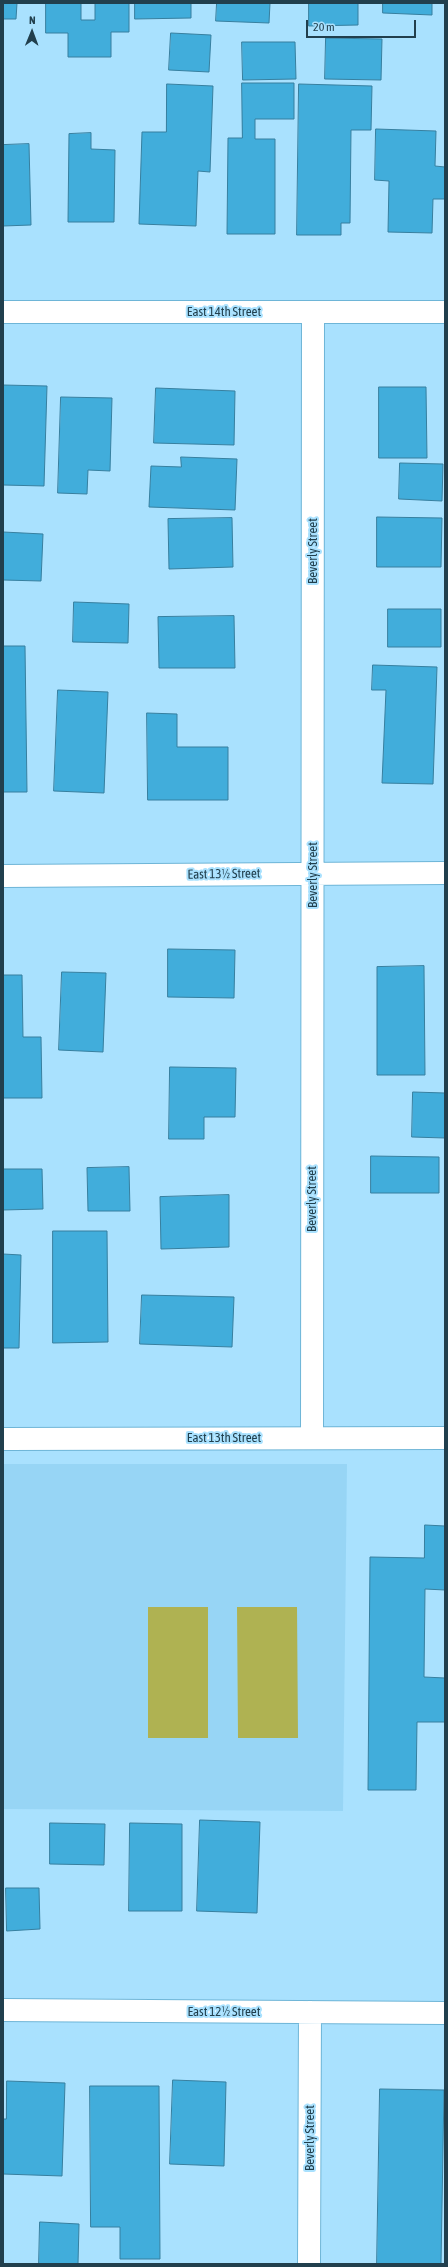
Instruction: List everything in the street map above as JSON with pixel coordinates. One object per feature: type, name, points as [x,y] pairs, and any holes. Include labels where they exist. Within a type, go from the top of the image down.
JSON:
[{"type":"street","name":"East 14th Street","points":[[3,312],[445,312]]},
{"type":"street","name":"Beverly Street","points":[[312,1438],[313,313]]},
{"type":"street","name":"East 13½ Street","points":[[3,876],[445,873]]},
{"type":"street","name":"East 13th Street","points":[[3,1439],[445,1438]]},
{"type":"street","name":"East 12½ Street","points":[[3,2010],[445,2013]]},
{"type":"street","name":"Beverly Street","points":[[309,2264],[310,2012]]},
{"type":"shaded area","points":[[3,1464],[347,1464],[343,1811],[3,1809]]},
{"type":"shaded area","points":[[148,1607],[208,1607],[208,1738],[148,1738]]},
{"type":"shaded area","points":[[237,1607],[297,1607],[298,1738],[238,1738]]},
{"type":"building","points":[[3,3],[17,3],[16,19],[3,19]]},
{"type":"building","points":[[46,3],[81,3],[81,20],[95,20],[95,3],[129,3],[129,32],[111,32],[111,57],[68,57],[68,33],[46,33]]},
{"type":"building","points":[[135,3],[191,3],[191,18],[135,19]]},
{"type":"building","points":[[217,3],[270,3],[269,23],[216,21]]},
{"type":"building","points":[[309,3],[358,3],[358,25],[309,26]]},
{"type":"building","points":[[383,3],[432,3],[432,15],[383,13]]},
{"type":"building","points":[[171,33],[211,35],[209,72],[169,70]]},
{"type":"building","points":[[326,38],[382,39],[381,80],[325,79]]},
{"type":"building","points":[[242,42],[295,42],[296,79],[243,80]]},
{"type":"building","points":[[242,83],[294,83],[294,119],[255,119],[255,139],[275,139],[275,234],[227,234],[228,138],[242,138]]},
{"type":"building","points":[[167,84],[213,86],[210,172],[198,171],[196,226],[139,224],[142,132],[166,132]]},
{"type":"building","points":[[299,84],[372,86],[371,130],[351,130],[350,223],[341,223],[341,235],[297,235]]},
{"type":"building","points":[[376,129],[436,131],[435,166],[445,167],[445,199],[433,199],[432,233],[388,232],[389,181],[375,180]]},
{"type":"building","points":[[91,133],[91,149],[115,150],[114,222],[68,222],[69,134]]},
{"type":"building","points":[[29,144],[31,225],[3,226],[3,145]]},
{"type":"building","points":[[3,385],[47,386],[44,486],[3,485]]},
{"type":"building","points":[[379,387],[426,387],[427,458],[379,458]]},
{"type":"building","points":[[156,388],[235,391],[234,445],[154,443]]},
{"type":"building","points":[[61,397],[112,398],[110,471],[88,470],[87,494],[58,493]]},
{"type":"building","points":[[181,457],[237,459],[235,510],[149,507],[151,466],[181,467]]},
{"type":"building","points":[[400,463],[443,464],[442,501],[399,499]]},
{"type":"building","points":[[377,517],[442,518],[441,567],[377,567]]},
{"type":"building","points":[[232,518],[233,567],[169,569],[168,519]]},
{"type":"building","points":[[3,532],[43,534],[41,581],[3,580]]},
{"type":"building","points":[[74,602],[129,604],[128,643],[73,642]]},
{"type":"building","points":[[388,609],[441,609],[441,647],[388,647]]},
{"type":"building","points":[[234,616],[235,668],[159,668],[158,617]]},
{"type":"building","points":[[3,646],[25,646],[27,792],[3,792]]},
{"type":"building","points":[[373,665],[437,667],[433,784],[382,783],[386,690],[372,690]]},
{"type":"building","points":[[58,690],[108,692],[104,793],[54,791]]},
{"type":"building","points":[[147,713],[177,714],[177,747],[228,747],[228,800],[148,800]]},
{"type":"building","points":[[168,949],[235,950],[234,998],[168,997]]},
{"type":"building","points":[[424,966],[425,1075],[377,1075],[377,967]]},
{"type":"building","points":[[62,972],[106,973],[103,1052],[59,1050]]},
{"type":"building","points":[[3,975],[22,975],[23,1037],[41,1037],[42,1098],[3,1098]]},
{"type":"building","points":[[170,1067],[236,1068],[235,1117],[204,1117],[204,1139],[169,1139]]},
{"type":"building","points":[[413,1092],[445,1093],[445,1138],[412,1137]]},
{"type":"building","points":[[371,1156],[439,1157],[439,1193],[371,1193]]},
{"type":"building","points":[[129,1167],[130,1211],[88,1211],[87,1168]]},
{"type":"building","points":[[3,1169],[42,1169],[43,1209],[3,1210]]},
{"type":"building","points":[[229,1195],[229,1247],[161,1249],[160,1197]]},
{"type":"building","points":[[53,1231],[107,1231],[108,1342],[53,1343]]},
{"type":"building","points":[[3,1254],[21,1255],[19,1348],[3,1348]]},
{"type":"building","points":[[142,1295],[234,1297],[232,1347],[140,1344]]},
{"type":"building","points":[[425,1525],[445,1526],[445,1590],[425,1589],[424,1677],[445,1678],[445,1722],[417,1722],[416,1790],[368,1790],[370,1557],[424,1558]]},
{"type":"building","points":[[200,1820],[260,1822],[257,1913],[197,1911]]},
{"type":"building","points":[[50,1823],[105,1824],[104,1865],[50,1864]]},
{"type":"building","points":[[130,1823],[182,1824],[182,1911],[129,1911]]},
{"type":"building","points":[[6,1888],[39,1888],[40,1929],[7,1931]]},
{"type":"building","points":[[173,2080],[226,2082],[224,2166],[170,2164]]},
{"type":"building","points":[[7,2081],[65,2083],[62,2176],[3,2174],[3,2119],[6,2119]]},
{"type":"building","points":[[90,2086],[159,2086],[160,2259],[120,2259],[120,2227],[91,2227]]},
{"type":"building","points":[[380,2089],[444,2090],[441,2264],[377,2264]]},
{"type":"building","points":[[40,2222],[79,2224],[78,2264],[39,2264]]}]
